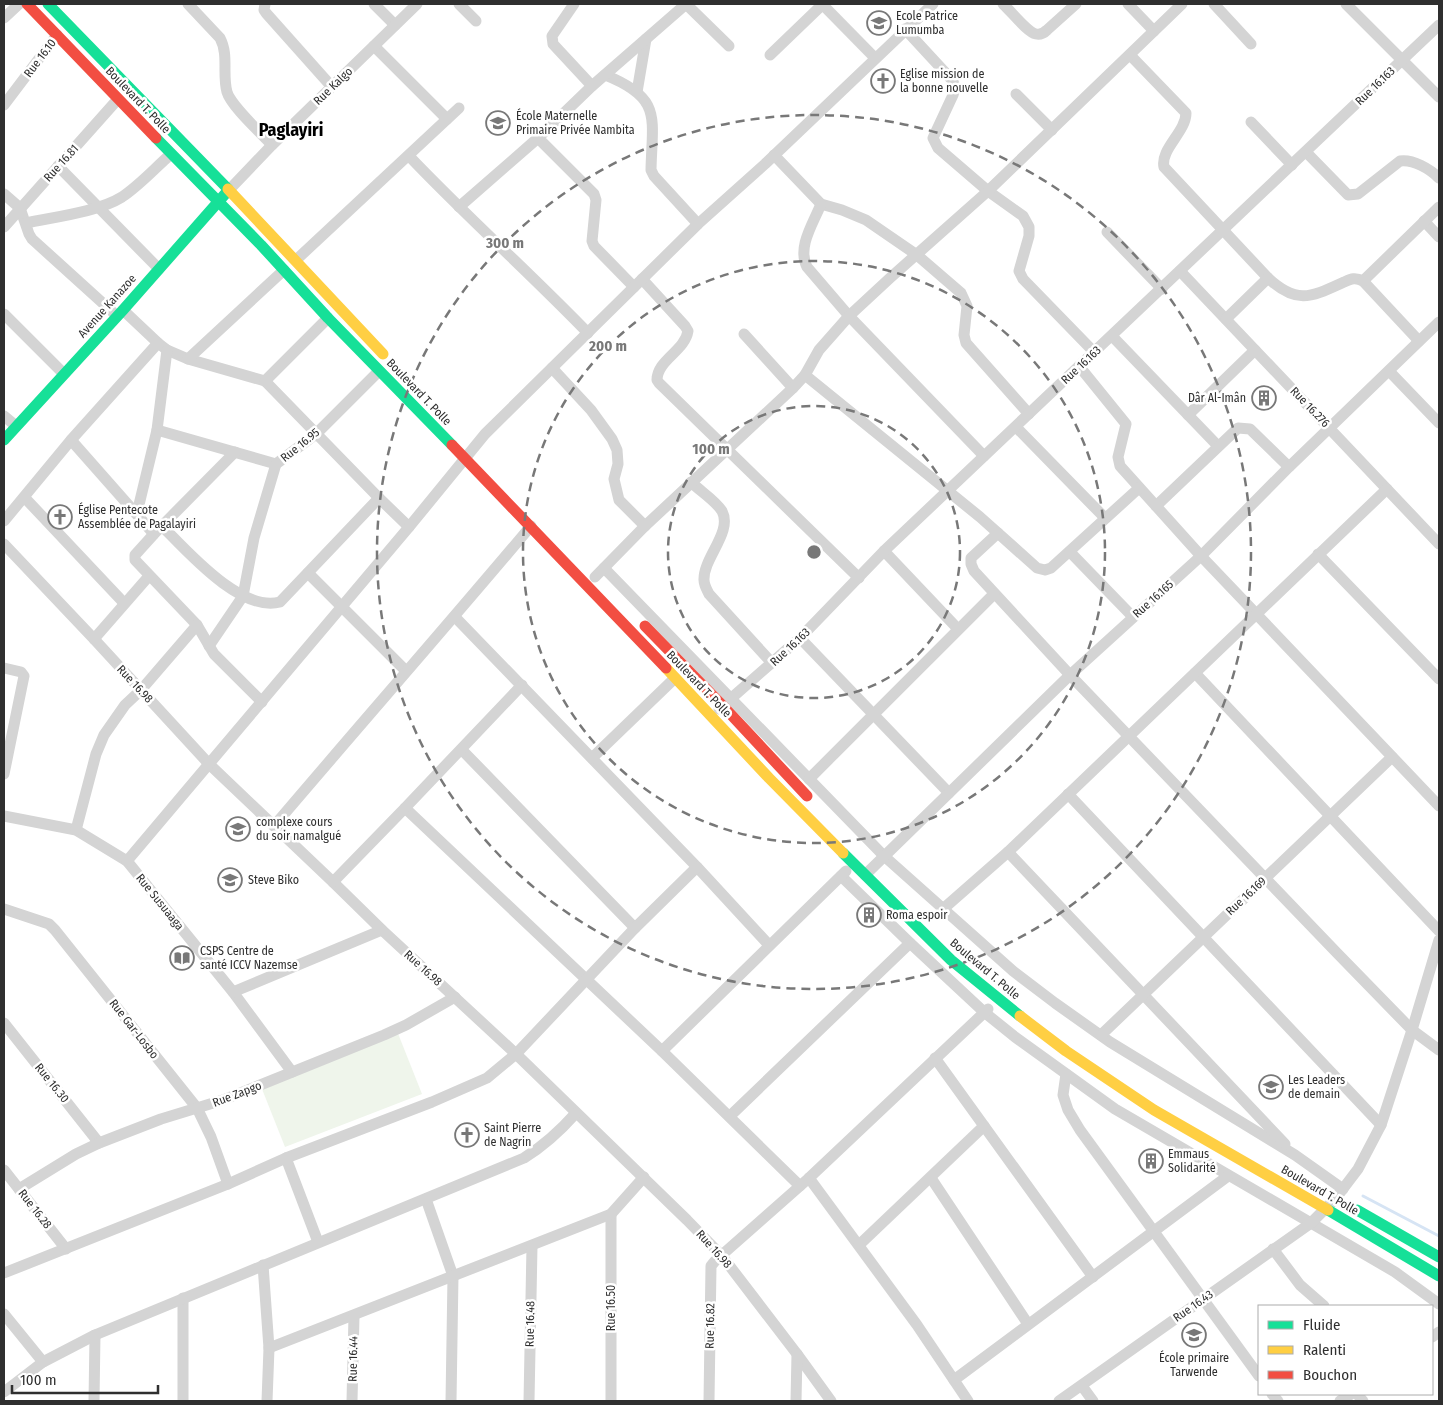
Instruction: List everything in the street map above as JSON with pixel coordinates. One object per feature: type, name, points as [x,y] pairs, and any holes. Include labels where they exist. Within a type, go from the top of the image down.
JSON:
[{"type":"main road","name":"Boulevard T. Polle","points":[[27,4],[379,371],[531,526],[769,778],[951,960],[998,999],[1066,1050],[1154,1110],[1326,1208],[1439,1276]]},
{"type":"main road","name":"Boulevard T. Polle","points":[[48,4],[229,190],[392,363]]},
{"type":"main road","name":"Avenue Kanazoe","points":[[4,440],[229,190]]},
{"type":"main road","name":"Boulevard T. Polle","points":[[638,619],[727,702],[818,807]]},
{"type":"main road","name":"Boulevard T. Polle","points":[[1336,1194],[1439,1257]]},
{"type":"street","points":[[4,18],[19,4]]},
{"type":"street","points":[[188,4],[220,38],[223,44],[225,53],[225,84],[229,98],[272,145]]},
{"type":"street","points":[[265,4],[266,13],[332,87]]},
{"type":"street","points":[[374,4],[395,25]]},
{"type":"street","name":"Rue Kalgo","points":[[229,190],[272,145],[417,4]]},
{"type":"street","points":[[459,4],[476,21]]},
{"type":"street","points":[[574,4],[551,40],[592,86]]},
{"type":"street","points":[[459,207],[538,138],[605,74],[686,4],[728,46]]},
{"type":"street","points":[[770,55],[822,4],[875,58]]},
{"type":"street","points":[[127,861],[410,527],[493,426],[698,224],[774,155],[933,4]]},
{"type":"street","points":[[1003,4],[1037,35],[1042,34],[1076,4]]},
{"type":"street","points":[[1128,4],[1154,31]]},
{"type":"street","points":[[596,577],[645,526],[793,388],[804,375],[819,350],[849,316],[988,192],[1182,4]]},
{"type":"street","points":[[1214,4],[1251,44]]},
{"type":"street","points":[[1346,4],[1439,97]]},
{"type":"street","name":"Rue 16.163","points":[[711,716],[800,638],[884,551],[1439,25]]},
{"type":"street","points":[[905,29],[953,80],[955,88],[953,95],[933,138],[934,143],[988,192],[1023,216],[1029,226],[1029,236],[1019,271],[1023,279],[1094,352]]},
{"type":"street","name":"Rue 16.10","points":[[4,105],[57,35]]},
{"type":"street","points":[[638,92],[646,39]]},
{"type":"street","points":[[374,46],[447,119]]},
{"type":"street","points":[[1130,55],[1186,113],[1184,124],[1164,156],[1164,167],[1268,278],[1289,295],[1302,297],[1320,293],[1357,278],[1363,281],[1419,341]]},
{"type":"street","points":[[605,74],[628,85],[645,100],[650,109],[653,124],[651,170],[654,176],[698,224]]},
{"type":"street","points":[[1016,94],[1052,130]]},
{"type":"street","name":"Rue 16.81","points":[[4,227],[118,99]]},
{"type":"street","points":[[296,260],[459,108]]},
{"type":"street","points":[[1251,122],[1292,165]]},
{"type":"street","points":[[538,138],[594,194],[596,200],[592,241],[594,246],[686,326],[688,331],[685,341],[658,371],[657,380],[859,578]]},
{"type":"street","points":[[1306,152],[1348,195],[1358,194],[1400,161],[1407,160],[1413,162],[1439,176]]},
{"type":"street","points":[[26,223],[98,207],[113,201],[128,192],[171,154]]},
{"type":"street","points":[[774,155],[821,204],[861,218],[917,255],[962,293],[966,306],[964,335],[966,343],[1029,414]]},
{"type":"street","points":[[409,156],[588,333]]},
{"type":"street","points":[[58,166],[159,269]]},
{"type":"street","points":[[4,194],[20,208],[32,239],[163,347],[188,359],[264,381],[410,527]]},
{"type":"street","points":[[821,204],[803,250],[803,259],[807,268],[849,316],[984,456]]},
{"type":"street","points":[[1363,281],[1439,207]]},
{"type":"street","points":[[1424,220],[1439,237]]},
{"type":"street","points":[[1107,232],[1162,289]]},
{"type":"street","points":[[188,359],[284,270]]},
{"type":"street","name":"Rue 16.276","points":[[1180,271],[1439,544]]},
{"type":"street","points":[[1226,319],[1268,278]]},
{"type":"street","points":[[4,314],[63,373]]},
{"type":"street","points":[[264,381],[328,318]]},
{"type":"street","name":"Rue 16.165","points":[[865,875],[1070,675],[1200,556],[1439,322]]},
{"type":"street","points":[[744,334],[793,388]]},
{"type":"street","points":[[1112,336],[1218,446]]},
{"type":"street","points":[[136,513],[157,430],[163,347]]},
{"type":"street","points":[[4,521],[25,498],[71,440],[163,347]]},
{"type":"street","points":[[1188,415],[1255,350]]},
{"type":"street","points":[[1079,366],[1126,424],[1118,462],[1139,488],[1200,556],[1439,806]]},
{"type":"street","points":[[552,368],[591,410],[612,438],[617,450],[618,464],[614,479],[619,500],[645,526]]},
{"type":"street","name":"Rue 16.95","points":[[243,596],[254,538],[276,464],[316,434],[379,371]]},
{"type":"street","points":[[1389,371],[1439,423]]},
{"type":"street","points":[[804,375],[948,491],[1037,568],[1044,570],[1051,568],[1139,488]]},
{"type":"street","points":[[4,416],[16,426]]},
{"type":"street","points":[[1016,427],[1105,518]]},
{"type":"street","points":[[1156,506],[1238,428],[1244,427],[1254,433],[1289,467]]},
{"type":"street","points":[[157,430],[276,464]]},
{"type":"street","points":[[71,440],[136,513],[216,578],[243,596],[267,603],[274,604],[280,602],[379,498]]},
{"type":"street","points":[[235,452],[158,530],[135,555],[135,560],[197,625],[214,654],[262,702]]},
{"type":"street","points":[[691,482],[722,511],[724,519],[724,528],[704,571],[704,582],[709,594],[772,663]]},
{"type":"street","points":[[943,909],[1008,852],[1387,489]]},
{"type":"street","points":[[25,498],[124,603]]},
{"type":"street","points":[[274,826],[531,526]]},
{"type":"street","points":[[998,533],[971,558],[974,571],[1070,675],[1412,1030],[1439,1050]]},
{"type":"street","name":"Rue 16.98","points":[[4,544],[209,764],[382,930],[516,1054],[644,1177],[722,1256],[831,1401]]},
{"type":"street","points":[[884,551],[958,629]]},
{"type":"street","points":[[1070,552],[1134,617]]},
{"type":"street","points":[[1318,554],[1439,679]]},
{"type":"street","points":[[604,568],[727,702],[809,779],[884,856],[1013,971],[1100,1035],[1294,1155]]},
{"type":"street","points":[[308,572],[406,671]]},
{"type":"street","points":[[94,639],[149,576]]},
{"type":"street","points":[[809,779],[994,594]]},
{"type":"street","points":[[209,646],[243,596]]},
{"type":"street","points":[[455,617],[697,867],[769,945]]},
{"type":"street","points":[[76,830],[96,754],[104,735],[125,705],[141,690],[197,625]]},
{"type":"street","points":[[800,638],[949,793]]},
{"type":"street","points":[[4,668],[21,672],[24,676],[4,774]]},
{"type":"street","points":[[1195,673],[1439,931]]},
{"type":"street","points":[[592,758],[675,678]]},
{"type":"street","points":[[333,882],[462,750],[522,685]]},
{"type":"street","points":[[462,750],[635,928]]},
{"type":"street","name":"Rue 16.169","points":[[1100,1035],[1392,757]]},
{"type":"street","points":[[1068,794],[1381,1124]]},
{"type":"street","points":[[405,808],[730,1116],[804,1182],[859,1245],[968,1401]]},
{"type":"street","name":"Rue Susuaaga","points":[[4,816],[76,830],[127,861],[234,992],[292,1072]]},
{"type":"street","points":[[1008,852],[1294,1155],[1336,1194]]},
{"type":"street","points":[[662,1051],[854,863]]},
{"type":"street","points":[[4,1273],[228,1184],[286,1158],[481,1082],[516,1054],[586,978],[697,867]]},
{"type":"street","points":[[841,876],[984,1012],[1015,1038],[1115,1109],[1395,1272],[1439,1304]]},
{"type":"street","name":"Rue Gar-Losbo","points":[[4,909],[48,924],[55,930],[197,1108],[211,1137],[228,1184]]},
{"type":"street","points":[[234,992],[382,930]]},
{"type":"street","points":[[730,1116],[910,943]]},
{"type":"street","name":"Rue 16.43","points":[[1059,1401],[1311,1223],[1326,1208],[1358,1169],[1381,1124],[1439,943]]},
{"type":"street","name":"Rue Zapgo","points":[[19,1189],[76,1154],[99,1143],[161,1119],[224,1100],[406,1025],[455,997]]},
{"type":"street","name":"Rue 16.82","points":[[709,1401],[711,1266],[804,1182],[998,999]]},
{"type":"street","name":"Rue 16.30","points":[[4,1024],[99,1143]]},
{"type":"street","points":[[935,1058],[1093,1277]]},
{"type":"street","points":[[1066,1074],[1063,1095],[1068,1110],[1080,1130],[1258,1375]]},
{"type":"street","points":[[4,1392],[43,1362],[95,1335],[524,1158],[548,1141],[576,1113]]},
{"type":"street","points":[[859,1245],[984,1126]]},
{"type":"street","points":[[286,1158],[318,1242]]},
{"type":"street","name":"Rue 16.28","points":[[4,1170],[66,1249]]},
{"type":"street","points":[[954,1380],[1228,1176]]},
{"type":"street","points":[[269,1348],[611,1214],[644,1177]]},
{"type":"street","points":[[931,1178],[1028,1324]]},
{"type":"street","points":[[426,1199],[454,1276],[452,1401]]},
{"type":"street","name":"Rue 16.50","points":[[611,1214],[611,1401]]},
{"type":"street","name":"Rue 16.48","points":[[529,1401],[532,1246]]},
{"type":"street","points":[[1273,1249],[1300,1285],[1323,1305]]},
{"type":"street","points":[[263,1265],[269,1348],[267,1401]]},
{"type":"street","points":[[183,1298],[183,1401]]},
{"type":"street","points":[[4,1314],[43,1362]]},
{"type":"street","name":"Rue 16.44","points":[[352,1401],[354,1316]]},
{"type":"street","points":[[94,1401],[95,1335]]},
{"type":"street","points":[[796,1401],[797,1354]]},
{"type":"street","points":[[1082,1386],[1093,1401]]},
{"type":"shaded area","points":[[397,1031],[422,1094],[285,1147],[260,1084]]},
{"type":"waterway","points":[[1363,1196],[1439,1236]]},
{"type":"traffic: fast","points":[[48,4],[228,189]]},
{"type":"traffic: fast","points":[[156,138],[452,445]]},
{"type":"traffic: fast","points":[[4,440],[123,310],[226,193]]},
{"type":"traffic: fast","points":[[843,853],[951,960],[1020,1016]]},
{"type":"traffic: fast","points":[[1328,1210],[1439,1276]]},
{"type":"traffic: fast","points":[[1357,1210],[1439,1257]]},
{"type":"traffic: slow","points":[[228,189],[383,354]]},
{"type":"traffic: slow","points":[[666,668],[769,778],[843,853]]},
{"type":"traffic: slow","points":[[1020,1016],[1066,1051],[1154,1110],[1328,1210]]},
{"type":"traffic: jam","points":[[27,4],[156,138]]},
{"type":"traffic: jam","points":[[452,445],[666,668]]},
{"type":"traffic: jam","points":[[645,626],[807,796]]},
{"type":"place","name":"Ecole Patrice Lumumba","points":[[879,23]]},
{"type":"place","name":"Eglise mission de la bonne nouvelle","points":[[883,81]]},
{"type":"place","name":"École Maternelle Primaire Privée Nambita","points":[[498,123]]},
{"type":"place","name":"Dâr Al-Imân","points":[[1264,398]]},
{"type":"place","name":"Église Pentecote Assemblée de Pagalayiri","points":[[60,517]]},
{"type":"place","name":"complexe cours du soir namalgué","points":[[238,829]]},
{"type":"place","name":"Steve Biko","points":[[230,880]]},
{"type":"place","name":"Roma espoir","points":[[869,915]]},
{"type":"place","name":"CSPS Centre de santé ICCV Nazemse","points":[[182,958]]},
{"type":"place","name":"Les Leaders de demain","points":[[1271,1087]]},
{"type":"place","name":"Saint Pierre de Nagrin","points":[[467,1135]]},
{"type":"place","name":"Emmaus Solidarité","points":[[1151,1161]]},
{"type":"place","name":"École primaire Tarwende","points":[[1194,1335]]},
{"type":"district","name":"Paglayiri","points":[[291,130]]}]
